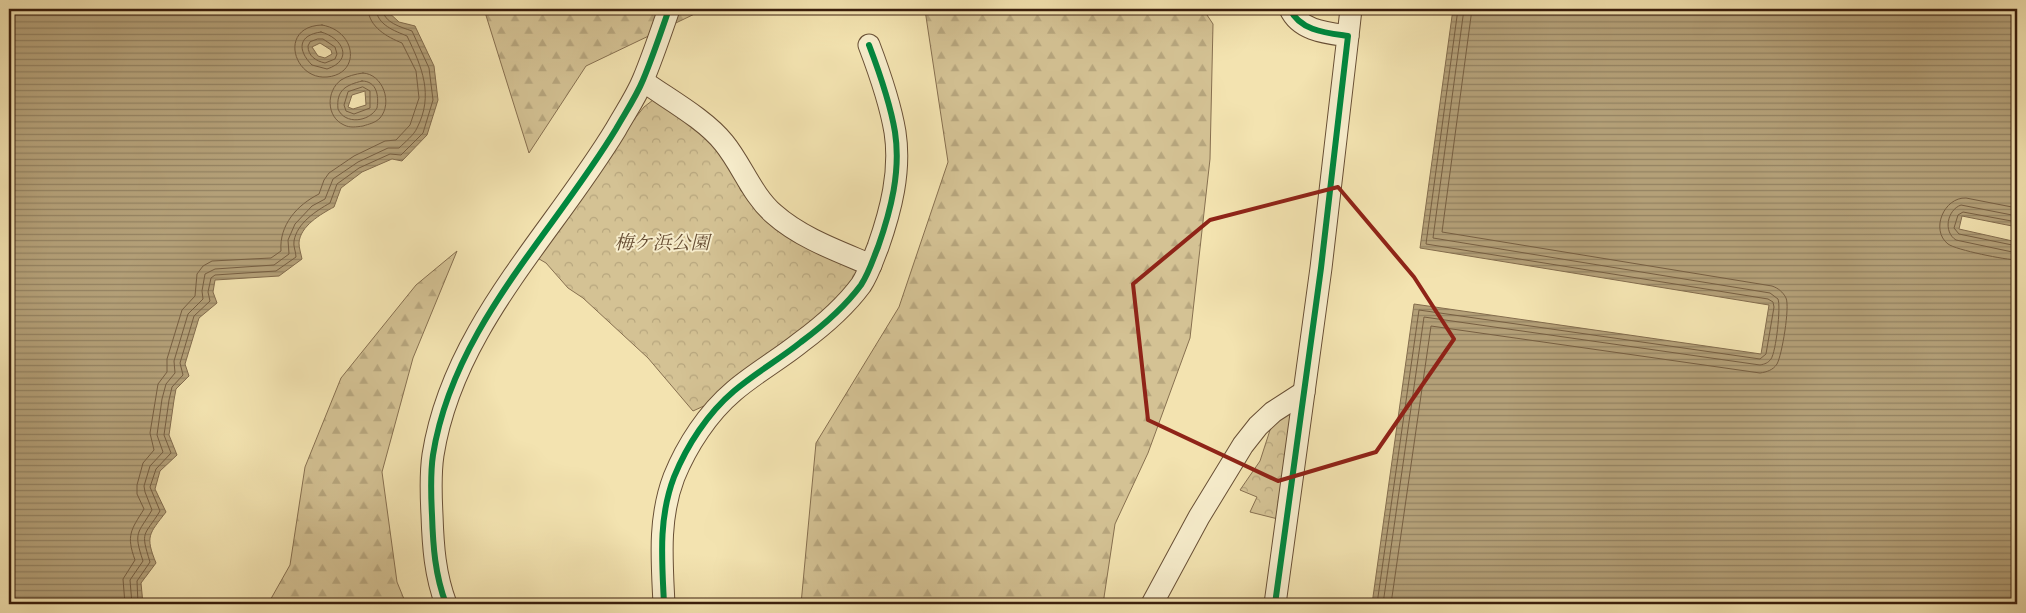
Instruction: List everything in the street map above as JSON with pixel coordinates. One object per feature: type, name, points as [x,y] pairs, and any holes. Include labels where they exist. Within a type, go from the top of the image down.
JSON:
[{"type":"street","points":[[446,604],[438,584],[433,543],[431,493],[433,456],[442,415],[454,379],[474,340],[511,279],[615,131],[643,81],[669,9]]},
{"type":"street","points":[[1290,9],[1292,14],[1307,26],[1322,32],[1348,36]]},
{"type":"street","points":[[1275,604],[1321,268],[1351,9]]},
{"type":"street","points":[[664,604],[662,556],[664,512],[674,478],[692,442],[720,404],[834,316],[862,283],[871,265],[891,207],[897,165],[890,103],[869,45]]},
{"type":"street","points":[[643,81],[707,125],[724,142],[773,214],[818,242],[871,265]]},
{"type":"street","points":[[1152,604],[1199,517],[1243,445],[1258,426],[1273,412],[1304,392]]},
{"type":"highlighted area","points":[[1338,187],[1414,277],[1454,339],[1376,452],[1278,481],[1148,420],[1133,284],[1210,220]]},
{"type":"green space","points":[[484,9],[705,9],[586,66],[529,153]]},
{"type":"green space","points":[[923,9],[1203,9],[1213,24],[1210,159],[1190,338],[1148,453],[1115,524],[1103,604],[801,604],[816,443],[899,307],[948,162],[925,10]]},
{"type":"green space","name":"梅ケ浜公園","points":[[653,100],[704,130],[734,175],[741,191],[755,204],[859,268],[847,295],[719,399],[693,411],[648,358],[583,298],[568,288],[546,263],[534,256],[624,132],[644,107]]},
{"type":"green space","points":[[457,251],[413,358],[382,472],[397,582],[406,604],[268,604],[290,565],[305,467],[341,378],[416,285]]},
{"type":"green space","points":[[1293,405],[1282,520],[1250,512],[1257,497],[1240,490],[1260,461],[1271,427]]},
{"type":"water","points":[[9,9],[385,9],[399,22],[415,26],[434,66],[438,100],[427,135],[402,161],[392,159],[362,172],[341,188],[334,207],[312,221],[303,231],[299,243],[302,259],[279,276],[215,280],[213,292],[217,303],[199,318],[185,364],[189,376],[176,389],[169,435],[177,455],[160,471],[155,489],[166,512],[150,536],[156,563],[141,583],[143,604],[9,604]],"holes":[[[320,43],[331,50],[332,54],[325,58],[318,56],[312,47]],[[365,91],[366,105],[353,109],[348,107],[352,95]]]},
{"type":"water","points":[[1453,9],[2017,9],[2017,227],[1962,216],[1959,229],[2017,242],[2017,604],[1372,604],[1414,304],[1761,354],[1769,305],[1420,248]]},
{"type":"cycle path","points":[[446,604],[435,560],[431,485],[433,455],[444,409],[461,365],[483,324],[508,284],[591,168],[634,99],[647,71],[669,9]]},
{"type":"cycle path","points":[[1275,604],[1321,268],[1348,36],[1315,30],[1300,22],[1290,9]]},
{"type":"cycle path","points":[[664,604],[662,540],[665,509],[674,477],[685,453],[707,419],[724,400],[750,378],[826,323],[841,309],[864,280],[878,247],[894,190],[897,147],[893,121],[881,77],[869,45]]}]
